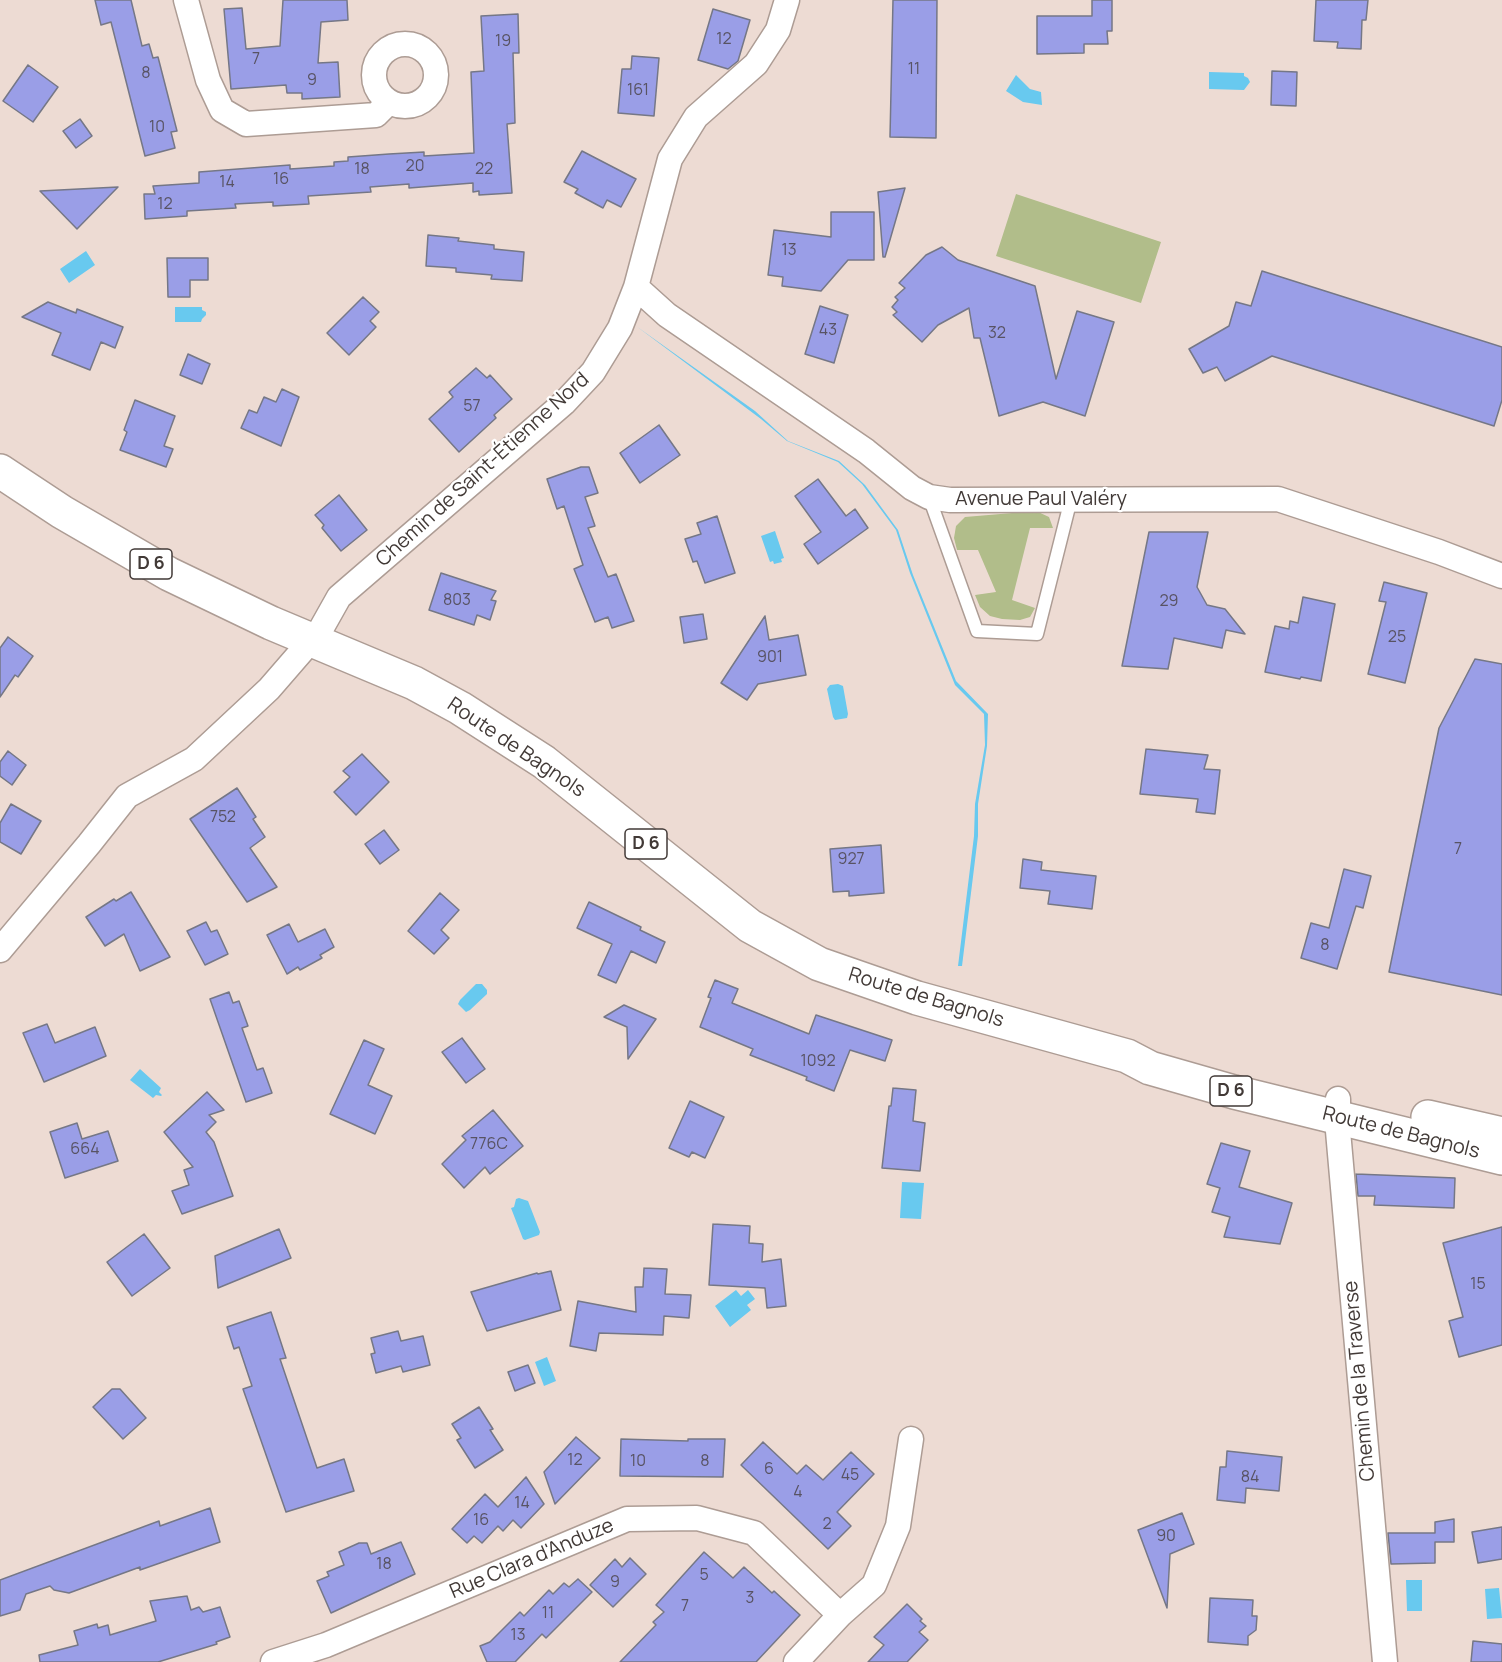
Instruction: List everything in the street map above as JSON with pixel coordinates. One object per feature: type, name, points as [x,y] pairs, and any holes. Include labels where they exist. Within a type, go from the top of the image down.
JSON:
[{"type":"main road","name":"Route de Bagnols","points":[[0,471],[62,512],[169,574],[237,608],[414,684],[460,708],[506,736],[581,790],[689,880],[750,926],[819,964],[917,998],[1127,1056],[1149,1056],[1338,1108],[1502,1158]]},
{"type":"main road","name":"Route de Bagnols","points":[[1338,1108],[1502,1134]]},
{"type":"street","points":[[186,0],[208,80],[222,110],[246,124],[376,115],[389,102]]},
{"type":"street","name":"Chemin de Saint-Étienne Nord","points":[[0,950],[127,796],[194,759],[269,689],[321,629],[339,597],[564,403],[593,372],[620,328],[636,286],[670,159],[696,117],[756,64],[778,30],[787,0]]},
{"type":"street","name":"Avenue Paul Valéry","points":[[636,286],[667,315],[866,451],[912,488],[929,497],[950,500],[1278,499],[1439,552],[1502,576]]},
{"type":"street","name":"Chemin de la Traverse","points":[[1338,1108],[1385,1662]]},
{"type":"street","points":[[796,1662],[840,1615],[874,1585],[898,1526],[911,1439]]},
{"type":"street","name":"Rue Clara d'Anduze","points":[[273,1662],[326,1645],[627,1519],[698,1518],[754,1533],[840,1615]]},
{"type":"lane","points":[[929,497],[977,632],[1037,634],[1071,499]]},
{"type":"green space","points":[[1016,194],[1161,242],[1141,303],[996,256]]},
{"type":"green space","points":[[1036,511],[1049,517],[1053,528],[1030,528],[1012,600],[1035,608],[1030,617],[1020,620],[990,616],[980,607],[975,595],[996,592],[978,550],[957,550],[954,538],[956,526],[965,517]]},
{"type":"water","points":[[1209,72],[1244,73],[1250,82],[1244,90],[1209,89]]},
{"type":"water","points":[[1016,75],[1030,89],[1041,92],[1042,105],[1023,102],[1006,91]]},
{"type":"water","points":[[86,251],[95,265],[69,283],[60,269]]},
{"type":"water","points":[[175,307],[202,307],[206,315],[201,322],[175,322]]},
{"type":"water","points":[[636,326],[755,411],[788,441],[839,461],[865,485],[898,530],[913,575],[956,681],[988,714],[987,746],[978,804],[978,836],[962,966],[958,966],[974,836],[975,804],[985,745],[984,714],[955,685],[910,573],[896,530],[862,484],[838,462],[787,441]]},
{"type":"water","points":[[775,531],[784,558],[781,559],[782,562],[774,564],[773,561],[770,562],[761,536]]},
{"type":"water","points":[[830,685],[843,686],[848,714],[847,718],[835,720],[827,689]]},
{"type":"water","points":[[476,984],[482,984],[487,994],[466,1012],[458,1004]]},
{"type":"water","points":[[140,1069],[161,1088],[159,1092],[161,1096],[156,1095],[153,1098],[130,1080]]},
{"type":"water","points":[[902,1182],[924,1183],[921,1219],[900,1218]]},
{"type":"water","points":[[519,1198],[528,1201],[540,1232],[539,1235],[525,1240],[511,1208]]},
{"type":"water","points":[[736,1290],[741,1296],[748,1290],[755,1299],[747,1305],[751,1310],[730,1327],[715,1306]]},
{"type":"water","points":[[547,1357],[556,1381],[544,1386],[535,1362]]},
{"type":"water","points":[[1406,1580],[1422,1580],[1422,1611],[1407,1611]]},
{"type":"water","points":[[1499,1588],[1502,1618],[1487,1619],[1485,1589]]},
{"type":"building","points":[[95,0],[131,0],[142,46],[149,44],[153,58],[158,57],[177,131],[171,132],[175,148],[145,156],[111,22],[101,25]]},
{"type":"building","points":[[283,0],[347,0],[348,20],[321,22],[318,63],[338,62],[340,97],[302,99],[302,93],[287,93],[286,85],[231,89],[224,9],[242,8],[246,49],[280,46]]},
{"type":"building","points":[[893,0],[937,0],[936,138],[890,137]]},
{"type":"building","points":[[1092,0],[1112,0],[1112,31],[1107,31],[1108,44],[1084,44],[1084,53],[1037,54],[1037,16],[1092,16]]},
{"type":"building","points":[[1316,0],[1368,0],[1366,20],[1362,20],[1361,49],[1337,48],[1338,42],[1314,41]]},
{"type":"building","points":[[713,9],[750,20],[738,61],[728,69],[698,60]]},
{"type":"building","points":[[518,14],[519,53],[513,53],[515,123],[507,124],[512,193],[479,195],[479,191],[473,192],[473,183],[409,188],[409,184],[370,187],[371,192],[308,196],[309,204],[273,206],[273,202],[235,204],[236,208],[187,211],[187,216],[145,219],[144,194],[155,194],[153,186],[199,183],[199,172],[290,165],[290,169],[334,166],[334,162],[348,161],[348,157],[389,154],[424,152],[424,156],[474,153],[471,72],[484,71],[481,16]]},
{"type":"building","points":[[632,56],[659,58],[654,116],[618,113],[622,69],[631,69]]},
{"type":"building","points":[[28,65],[58,87],[33,122],[3,101]]},
{"type":"building","points":[[1272,71],[1297,72],[1296,106],[1271,105]]},
{"type":"building","points":[[80,119],[92,136],[76,148],[63,131]]},
{"type":"building","points":[[582,151],[636,179],[621,207],[607,200],[603,208],[575,193],[578,189],[564,182]]},
{"type":"building","points":[[118,187],[77,229],[40,191]]},
{"type":"building","points":[[905,188],[885,257],[883,257],[878,192]]},
{"type":"building","points":[[831,212],[874,212],[874,260],[848,260],[821,291],[782,286],[783,277],[768,275],[774,230],[831,237]]},
{"type":"building","points":[[428,235],[459,238],[458,241],[494,245],[494,249],[524,252],[522,281],[491,279],[492,275],[456,272],[456,268],[426,266]]},
{"type":"building","points":[[942,247],[958,260],[1035,286],[1056,379],[1077,311],[1114,322],[1085,416],[1043,402],[999,416],[980,338],[974,338],[969,308],[938,325],[922,342],[893,315],[897,312],[892,307],[898,300],[895,297],[905,288],[899,283],[926,255]]},
{"type":"building","points":[[167,258],[208,258],[208,280],[190,280],[190,297],[168,297]]},
{"type":"building","points":[[1262,271],[1502,347],[1502,400],[1494,426],[1272,356],[1225,381],[1217,367],[1203,373],[1189,349],[1229,326],[1236,302],[1251,306]]},
{"type":"building","points":[[363,297],[379,312],[370,321],[376,327],[349,355],[327,333]]},
{"type":"building","points":[[48,302],[76,313],[77,309],[123,327],[115,348],[101,342],[90,370],[52,355],[61,333],[22,317]]},
{"type":"building","points":[[820,306],[848,315],[834,363],[805,354]]},
{"type":"building","points":[[188,354],[210,364],[202,384],[180,375]]},
{"type":"building","points":[[476,368],[487,378],[490,375],[512,399],[494,415],[496,418],[459,452],[429,419],[453,397],[449,392]]},
{"type":"building","points":[[282,389],[299,397],[281,446],[241,428],[249,410],[257,413],[264,397],[276,402]]},
{"type":"building","points":[[135,400],[175,416],[164,446],[173,449],[166,467],[120,450],[127,432],[124,430]]},
{"type":"building","points":[[659,425],[680,455],[640,483],[620,453]]},
{"type":"building","points":[[581,467],[589,467],[598,493],[585,497],[595,526],[588,528],[608,577],[616,574],[634,621],[612,628],[608,617],[595,622],[574,569],[583,565],[564,506],[557,509],[547,479]]},
{"type":"building","points":[[818,479],[846,516],[855,509],[868,528],[818,564],[804,544],[821,532],[795,496]]},
{"type":"building","points":[[339,495],[367,530],[341,551],[322,528],[324,525],[315,515]]},
{"type":"building","points":[[717,516],[735,573],[705,583],[697,561],[693,562],[685,539],[701,534],[697,523]]},
{"type":"building","points":[[1149,532],[1208,532],[1197,587],[1207,605],[1225,609],[1245,634],[1226,630],[1222,648],[1174,638],[1168,669],[1122,666]]},
{"type":"building","points":[[441,573],[496,591],[491,600],[496,601],[490,620],[477,615],[474,625],[429,610]]},
{"type":"building","points":[[1384,582],[1427,593],[1405,683],[1368,674],[1386,602],[1379,601]]},
{"type":"building","points":[[1303,597],[1335,604],[1321,681],[1265,672],[1275,626],[1289,629],[1290,621],[1298,623]]},
{"type":"building","points":[[703,614],[707,639],[684,643],[680,617]]},
{"type":"building","points":[[765,616],[769,640],[798,635],[806,675],[758,684],[747,700],[721,683]]},
{"type":"building","points":[[8,637],[33,656],[18,677],[15,675],[0,697],[0,648]]},
{"type":"building","points":[[1475,659],[1502,664],[1502,995],[1389,972],[1439,728]]},
{"type":"building","points":[[1146,749],[1208,755],[1204,769],[1220,770],[1215,814],[1196,812],[1198,799],[1140,794]]},
{"type":"building","points":[[8,751],[26,765],[12,785],[0,776],[0,762]]},
{"type":"building","points":[[362,754],[389,782],[356,815],[334,792],[350,777],[343,771]]},
{"type":"building","points":[[237,788],[256,817],[253,819],[265,837],[250,848],[277,887],[247,902],[190,819]]},
{"type":"building","points":[[11,804],[41,821],[21,854],[0,842],[0,823]]},
{"type":"building","points":[[384,830],[399,850],[380,864],[365,844]]},
{"type":"building","points":[[881,845],[884,893],[849,896],[849,891],[833,892],[830,849]]},
{"type":"building","points":[[1023,859],[1042,862],[1041,870],[1096,876],[1092,909],[1048,904],[1050,891],[1020,888]]},
{"type":"building","points":[[1344,869],[1371,876],[1363,908],[1356,906],[1337,969],[1301,958],[1311,923],[1329,928]]},
{"type":"building","points":[[131,892],[170,957],[140,971],[124,934],[105,946],[86,917],[114,899],[116,901]]},
{"type":"building","points":[[440,893],[459,910],[441,930],[449,938],[434,954],[408,931]]},
{"type":"building","points":[[589,902],[641,927],[640,930],[665,942],[656,963],[631,951],[616,983],[598,975],[612,944],[577,928]]},
{"type":"building","points":[[206,922],[211,932],[217,930],[228,954],[205,965],[187,931]]},
{"type":"building","points":[[289,924],[298,942],[325,929],[334,947],[320,955],[322,958],[287,974],[267,935]]},
{"type":"building","points":[[715,980],[738,989],[732,1003],[809,1034],[816,1015],[892,1040],[885,1061],[850,1050],[834,1091],[806,1080],[807,1077],[750,1055],[753,1049],[700,1027]]},
{"type":"building","points":[[229,992],[233,1003],[239,1001],[248,1026],[242,1028],[257,1070],[263,1068],[272,1093],[246,1102],[210,999]]},
{"type":"building","points":[[624,1005],[656,1019],[628,1059],[627,1027],[604,1017]]},
{"type":"building","points":[[47,1024],[55,1043],[95,1027],[106,1056],[44,1082],[23,1033]]},
{"type":"building","points":[[462,1038],[485,1069],[466,1083],[442,1052]]},
{"type":"building","points":[[364,1040],[384,1049],[368,1085],[392,1096],[375,1134],[330,1114]]},
{"type":"building","points":[[893,1088],[916,1090],[913,1121],[925,1123],[920,1171],[882,1168]]},
{"type":"building","points":[[207,1092],[224,1110],[209,1115],[216,1122],[206,1132],[214,1142],[233,1196],[182,1214],[172,1191],[189,1185],[184,1170],[193,1167],[164,1132]]},
{"type":"building","points":[[690,1101],[724,1117],[705,1158],[692,1152],[689,1157],[669,1148]]},
{"type":"building","points":[[493,1110],[523,1146],[490,1174],[485,1167],[464,1188],[442,1164],[466,1140],[462,1136]]},
{"type":"building","points":[[77,1123],[82,1139],[108,1131],[118,1161],[65,1178],[50,1132]]},
{"type":"building","points":[[1221,1143],[1250,1151],[1239,1187],[1292,1203],[1280,1244],[1224,1237],[1230,1217],[1212,1212],[1220,1188],[1207,1184]]},
{"type":"building","points":[[1356,1174],[1455,1178],[1454,1208],[1374,1205],[1375,1196],[1358,1196]]},
{"type":"building","points":[[713,1224],[750,1226],[749,1243],[763,1244],[762,1262],[781,1259],[786,1306],[767,1308],[765,1288],[709,1285]]},
{"type":"building","points":[[1502,1227],[1502,1345],[1459,1357],[1449,1321],[1463,1317],[1443,1243]]},
{"type":"building","points":[[279,1229],[291,1258],[218,1288],[215,1256]]},
{"type":"building","points":[[144,1234],[170,1268],[132,1296],[107,1262]]},
{"type":"building","points":[[644,1268],[667,1269],[665,1294],[691,1295],[689,1318],[664,1316],[663,1335],[599,1333],[596,1351],[570,1346],[578,1301],[636,1312],[635,1287],[643,1287]]},
{"type":"building","points":[[551,1271],[561,1310],[487,1331],[471,1292]]},
{"type":"building","points":[[271,1312],[286,1358],[280,1359],[317,1468],[344,1459],[354,1491],[286,1512],[243,1389],[252,1386],[239,1347],[234,1349],[227,1327]]},
{"type":"building","points":[[398,1331],[401,1341],[423,1336],[430,1365],[403,1372],[401,1366],[376,1373],[371,1354],[375,1353],[371,1338]]},
{"type":"building","points":[[528,1365],[535,1383],[515,1391],[508,1372]]},
{"type":"building","points":[[112,1389],[120,1389],[146,1418],[123,1439],[93,1407]]},
{"type":"building","points":[[479,1407],[503,1450],[475,1468],[457,1440],[461,1438],[452,1424]]},
{"type":"building","points":[[576,1437],[600,1458],[555,1504],[544,1472]]},
{"type":"building","points":[[621,1439],[688,1441],[688,1439],[725,1439],[723,1477],[620,1476]]},
{"type":"building","points":[[763,1442],[797,1474],[806,1465],[823,1480],[851,1452],[874,1474],[837,1512],[851,1526],[828,1549],[741,1465]]},
{"type":"building","points":[[1227,1451],[1282,1457],[1279,1491],[1246,1488],[1245,1503],[1217,1500],[1220,1467],[1226,1467]]},
{"type":"building","points":[[526,1477],[544,1504],[521,1528],[513,1520],[503,1531],[498,1526],[482,1543],[474,1536],[467,1543],[452,1529],[485,1494],[498,1507]]},
{"type":"building","points":[[210,1508],[220,1542],[140,1570],[140,1567],[69,1593],[54,1590],[50,1586],[26,1594],[20,1610],[0,1616],[0,1580],[159,1521],[160,1526]]},
{"type":"building","points":[[1182,1513],[1194,1544],[1170,1554],[1167,1608],[1138,1530]]},
{"type":"building","points":[[1454,1519],[1454,1542],[1435,1542],[1435,1563],[1391,1564],[1388,1533],[1435,1533],[1435,1522]]},
{"type":"building","points":[[1502,1527],[1502,1559],[1478,1563],[1472,1532]]},
{"type":"building","points":[[401,1542],[415,1574],[331,1613],[317,1581],[329,1576],[327,1572],[344,1565],[339,1552],[359,1543],[367,1543],[371,1554]]},
{"type":"building","points":[[704,1552],[733,1578],[744,1567],[800,1615],[756,1662],[620,1662],[656,1625],[653,1622],[664,1612],[656,1605]]},
{"type":"building","points":[[630,1558],[646,1574],[613,1607],[590,1585],[615,1559],[622,1567]]},
{"type":"building","points":[[578,1579],[592,1592],[546,1638],[542,1634],[515,1662],[487,1662],[480,1646],[490,1642],[520,1612],[524,1616],[549,1590],[553,1594],[564,1583],[569,1587]]},
{"type":"building","points":[[187,1596],[191,1610],[199,1607],[203,1612],[220,1607],[230,1637],[216,1642],[217,1644],[158,1662],[40,1662],[39,1655],[78,1645],[74,1631],[97,1624],[98,1628],[108,1625],[110,1635],[156,1621],[150,1601]]},
{"type":"building","points":[[1210,1598],[1253,1600],[1252,1616],[1257,1616],[1256,1630],[1248,1636],[1248,1645],[1208,1642]]},
{"type":"building","points":[[907,1604],[922,1619],[920,1621],[926,1626],[919,1632],[928,1640],[907,1662],[868,1662],[884,1645],[874,1637]]},
{"type":"building","points":[[1473,1641],[1502,1644],[1502,1662],[1471,1662]]}]
